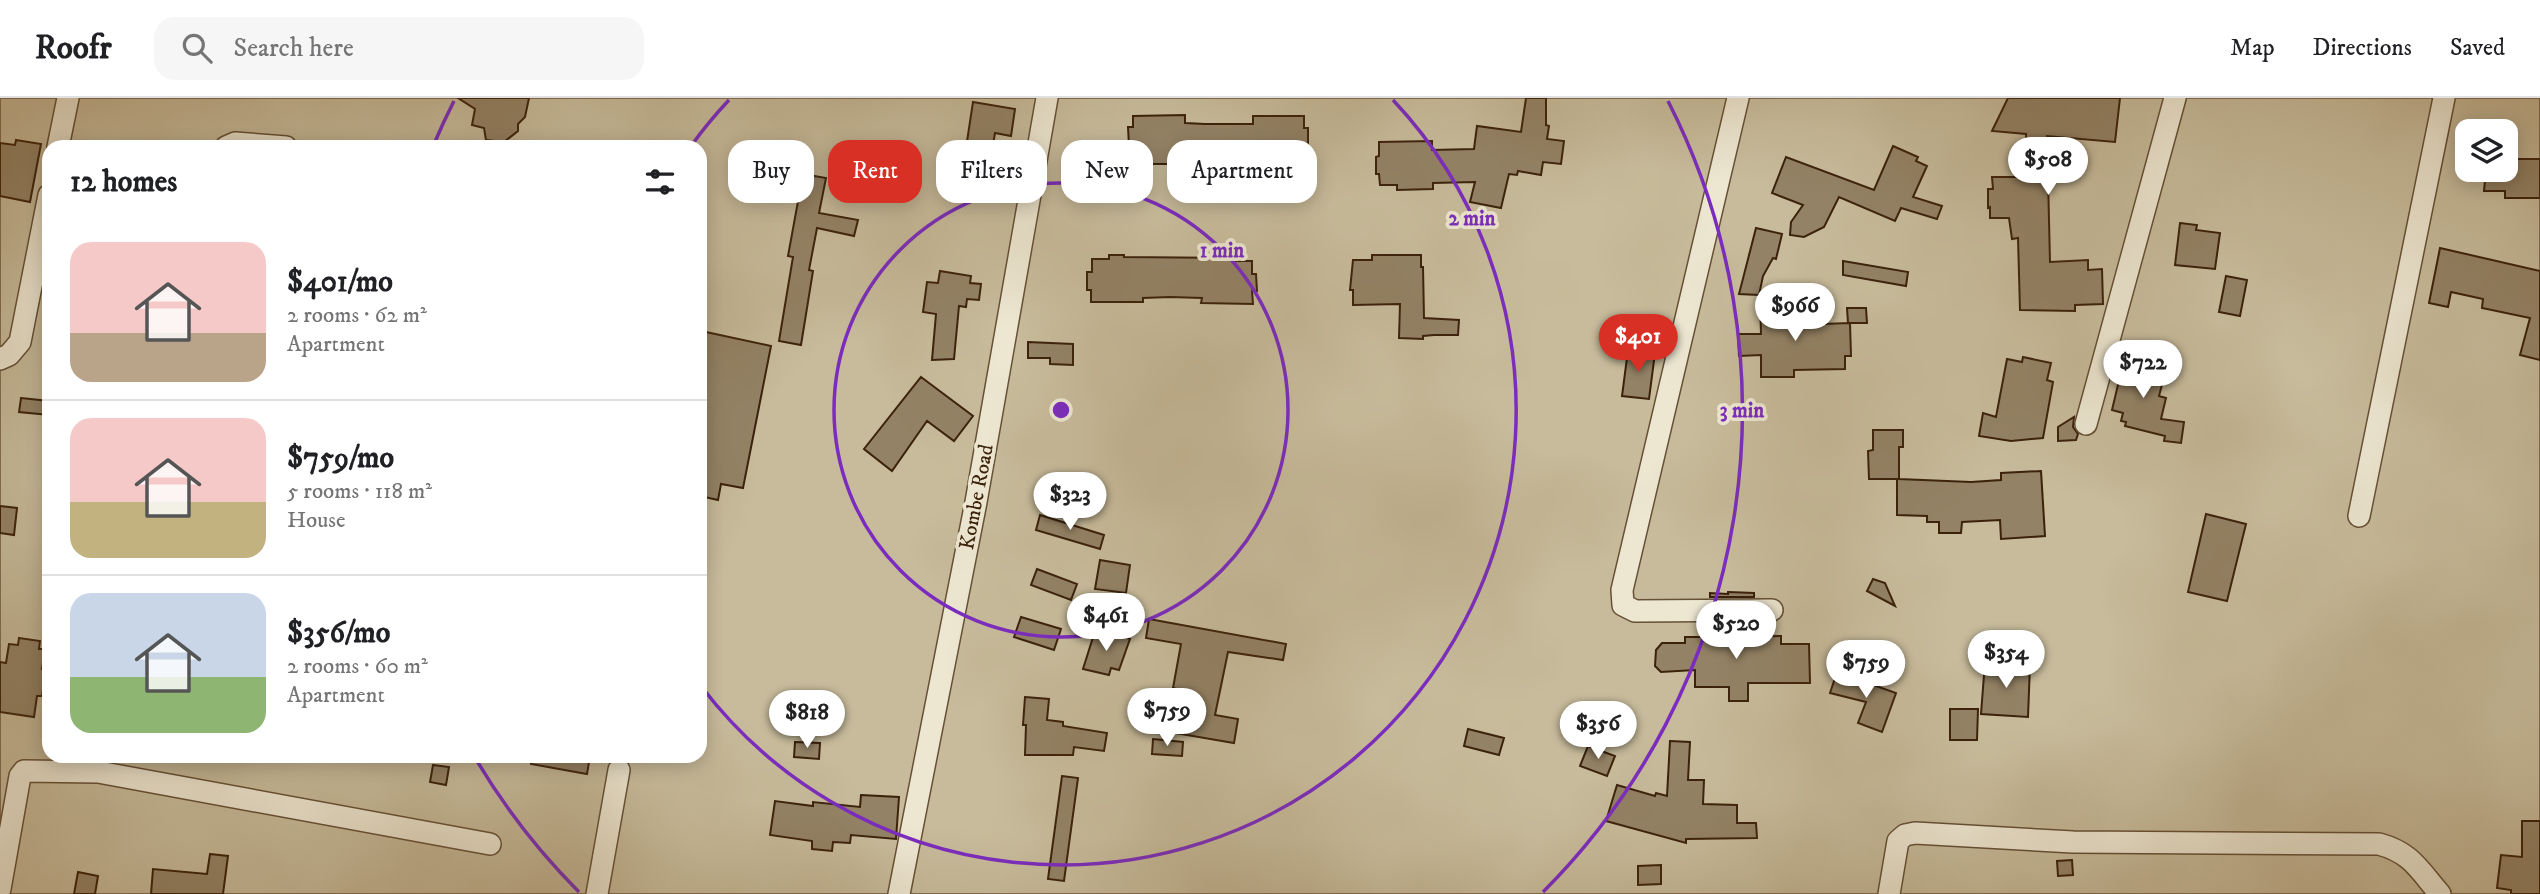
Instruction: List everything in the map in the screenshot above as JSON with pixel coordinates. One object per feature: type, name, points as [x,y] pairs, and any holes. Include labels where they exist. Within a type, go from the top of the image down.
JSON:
[{"type":"street","points":[[59,140],[68,98]]},
{"type":"street","name":"Kombe Road","points":[[899,894],[976,502],[1047,98]]},
{"type":"street","points":[[1738,98],[1622,590],[1623,605],[1635,611],[1772,610]]},
{"type":"street","points":[[2086,424],[2175,98]]},
{"type":"street","points":[[2359,516],[2444,98]]},
{"type":"street","points":[[0,359],[9,355],[20,342],[42,245]]},
{"type":"street","points":[[597,894],[619,769]]},
{"type":"street","points":[[0,889],[20,776],[24,771],[98,772],[489,844]]},
{"type":"street","points":[[1889,894],[1898,841],[1905,835],[1914,833],[2073,842],[2379,844],[2408,856],[2440,894]]},
{"type":"shaded area","points":[[0,98],[2540,98],[2540,894],[0,894]]},
{"type":"building","points":[[458,98],[529,98],[525,117],[518,124],[518,131],[507,140],[486,140],[484,128],[472,125],[475,109]]},
{"type":"building","points":[[1526,98],[1546,98],[1546,125],[1549,126],[1547,139],[1564,141],[1561,164],[1543,162],[1541,175],[1518,171],[1517,175],[1509,174],[1501,208],[1470,202],[1475,182],[1433,183],[1433,189],[1397,190],[1397,185],[1380,185],[1379,174],[1376,174],[1379,142],[1432,141],[1432,150],[1474,149],[1477,126],[1521,132]]},
{"type":"building","points":[[2008,98],[2120,98],[2115,142],[2047,136],[2050,262],[2088,260],[2088,270],[2102,269],[2103,304],[2075,305],[2075,311],[2020,310],[2018,238],[2012,239],[2009,218],[1990,218],[1990,207],[1988,208],[1988,189],[1993,189],[1992,177],[2021,177],[2020,167],[2026,167],[2026,134],[1992,131]]},
{"type":"building","points":[[973,102],[1015,109],[1011,136],[995,133],[994,140],[967,140]]},
{"type":"building","points":[[1185,115],[1185,123],[1253,124],[1253,116],[1304,116],[1308,140],[1167,140],[1167,164],[1153,164],[1153,140],[1129,140],[1128,127],[1133,127],[1133,116]]},
{"type":"building","points":[[16,140],[41,144],[30,202],[0,196],[0,143],[15,145]]},
{"type":"building","points":[[1893,146],[1918,157],[1916,161],[1927,166],[1913,197],[1942,206],[1937,219],[1901,208],[1895,221],[1839,197],[1824,227],[1804,237],[1790,235],[1791,222],[1803,205],[1772,193],[1786,157],[1874,190]]},
{"type":"building","points":[[2518,159],[2540,159],[2540,198],[2505,198],[2505,191],[2484,191],[2485,182],[2518,182]]},
{"type":"building","points":[[814,176],[826,178],[819,213],[858,220],[854,236],[817,228],[809,270],[813,271],[801,345],[779,341],[793,257],[788,256],[798,203],[814,203]]},
{"type":"building","points":[[2180,223],[2197,225],[2196,230],[2220,233],[2215,269],[2175,265]]},
{"type":"building","points":[[1756,228],[1782,234],[1776,259],[1773,258],[1763,276],[1759,295],[1739,294]]},
{"type":"building","points":[[2440,248],[2540,271],[2540,360],[2520,355],[2530,318],[2482,308],[2483,299],[2451,292],[2448,307],[2429,303]]},
{"type":"building","points":[[1109,255],[1235,258],[1235,261],[1252,261],[1252,274],[1256,274],[1257,291],[1252,291],[1253,304],[1201,303],[1202,298],[1170,297],[1143,298],[1143,302],[1091,302],[1091,290],[1087,290],[1087,272],[1092,272],[1092,259],[1109,259]]},
{"type":"building","points":[[1372,255],[1421,255],[1424,318],[1459,320],[1458,335],[1423,336],[1423,339],[1399,338],[1400,304],[1353,305],[1353,290],[1350,290],[1353,260],[1372,260]]},
{"type":"building","points":[[1843,261],[1908,272],[1906,286],[1843,275]]},
{"type":"building","points":[[940,271],[971,276],[970,283],[981,284],[979,300],[967,299],[966,307],[959,306],[954,359],[932,360],[936,314],[923,312],[927,282],[938,283]]},
{"type":"building","points":[[2226,276],[2247,280],[2240,316],[2219,312]]},
{"type":"building","points":[[1784,298],[1784,319],[1793,319],[1793,325],[1850,323],[1851,356],[1845,356],[1845,369],[1794,370],[1794,377],[1761,377],[1761,355],[1739,356],[1738,334],[1761,334],[1760,299]]},
{"type":"building","points":[[1847,308],[1866,308],[1867,323],[1848,323]]},
{"type":"building","points":[[707,332],[771,346],[743,488],[721,484],[718,500],[707,498]]},
{"type":"building","points":[[1028,342],[1073,344],[1073,365],[1050,364],[1050,358],[1028,358]]},
{"type":"building","points":[[2121,345],[2137,350],[2129,369],[2164,377],[2159,396],[2166,398],[2161,419],[2184,422],[2181,443],[2164,441],[2165,436],[2125,426],[2126,422],[2121,421],[2123,413],[2112,410],[2121,372],[2114,370]]},
{"type":"building","points":[[1628,350],[1655,353],[1649,399],[1622,396]]},
{"type":"building","points":[[2023,357],[2051,363],[2047,380],[2053,382],[2043,438],[2011,441],[1979,436],[1983,413],[1996,417],[2007,359],[2022,362]]},
{"type":"building","points":[[921,377],[973,416],[954,441],[927,421],[892,471],[864,449]]},
{"type":"building","points":[[21,398],[42,400],[42,414],[19,412]]},
{"type":"building","points":[[2074,417],[2073,427],[2078,434],[2076,440],[2058,441],[2058,427]]},
{"type":"building","points":[[1873,430],[1903,430],[1903,447],[1899,447],[1899,479],[1971,482],[2001,480],[2001,473],[2041,471],[2045,536],[2001,539],[2000,520],[1962,522],[1961,533],[1939,533],[1939,522],[1927,522],[1927,516],[1897,515],[1897,479],[1869,479],[1868,451],[1873,450]]},
{"type":"building","points":[[0,506],[17,508],[14,535],[0,533]]},
{"type":"building","points":[[2206,514],[2246,524],[2227,601],[2188,592]]},
{"type":"building","points":[[1040,515],[1104,535],[1100,549],[1036,530]]},
{"type":"building","points":[[1100,560],[1130,565],[1126,593],[1095,589]]},
{"type":"building","points":[[1037,569],[1077,584],[1071,600],[1031,585]]},
{"type":"building","points":[[1873,579],[1885,583],[1895,606],[1867,591]]},
{"type":"building","points":[[1710,593],[1754,593],[1754,597],[1710,597]]},
{"type":"building","points":[[1021,617],[1061,629],[1054,650],[1014,637]]},
{"type":"building","points":[[1149,619],[1286,644],[1283,660],[1228,652],[1215,715],[1238,719],[1234,743],[1175,733],[1181,690],[1173,688],[1181,644],[1146,638]]},
{"type":"building","points":[[1730,623],[1730,637],[1781,636],[1781,644],[1809,644],[1810,683],[1748,683],[1748,701],[1729,701],[1729,687],[1695,687],[1695,670],[1661,672],[1655,666],[1656,650],[1662,643],[1685,643],[1685,637],[1710,637],[1710,624]]},
{"type":"building","points":[[1101,630],[1130,639],[1119,670],[1111,668],[1109,675],[1083,669],[1095,631]]},
{"type":"building","points":[[19,638],[40,641],[39,649],[42,649],[42,696],[37,696],[34,717],[0,712],[0,662],[6,663],[9,644],[18,645]]},
{"type":"building","points":[[1985,662],[2030,665],[2028,717],[1981,714]]},
{"type":"building","points":[[1837,672],[1896,693],[1882,732],[1858,723],[1866,702],[1830,693]]},
{"type":"building","points":[[1025,697],[1049,699],[1047,720],[1063,722],[1063,726],[1107,733],[1104,751],[1074,747],[1073,755],[1025,755]]},
{"type":"building","points":[[1950,709],[1978,709],[1977,740],[1950,740]]},
{"type":"building","points":[[1468,729],[1504,738],[1499,755],[1464,746]]},
{"type":"building","points":[[1153,739],[1183,742],[1182,756],[1152,754]]},
{"type":"building","points":[[1670,741],[1690,742],[1688,780],[1704,780],[1703,804],[1737,805],[1737,823],[1756,823],[1757,838],[1686,839],[1686,843],[1606,821],[1617,785],[1655,796],[1656,793],[1667,796]]},
{"type":"building","points":[[795,742],[820,743],[819,759],[794,757]]},
{"type":"building","points":[[1588,746],[1615,756],[1607,776],[1580,766]]},
{"type":"building","points":[[531,763],[589,763],[587,774]]},
{"type":"building","points":[[433,765],[449,767],[446,785],[430,782]]},
{"type":"building","points":[[1062,776],[1078,778],[1064,881],[1048,879]]},
{"type":"building","points":[[861,795],[899,797],[896,839],[851,835],[850,843],[833,842],[832,851],[812,849],[812,841],[770,835],[775,801],[813,806],[813,802],[860,807]]},
{"type":"building","points":[[2522,821],[2540,821],[2540,894],[2511,894],[2511,890],[2497,888],[2501,855],[2522,857]]},
{"type":"building","points":[[210,854],[228,856],[223,894],[151,894],[153,869],[207,874]]},
{"type":"building","points":[[2072,860],[2073,875],[2058,876],[2057,861]]},
{"type":"building","points":[[1661,865],[1661,884],[1638,885],[1638,866]]},
{"type":"building","points":[[78,872],[98,876],[95,894],[74,894]]}]
